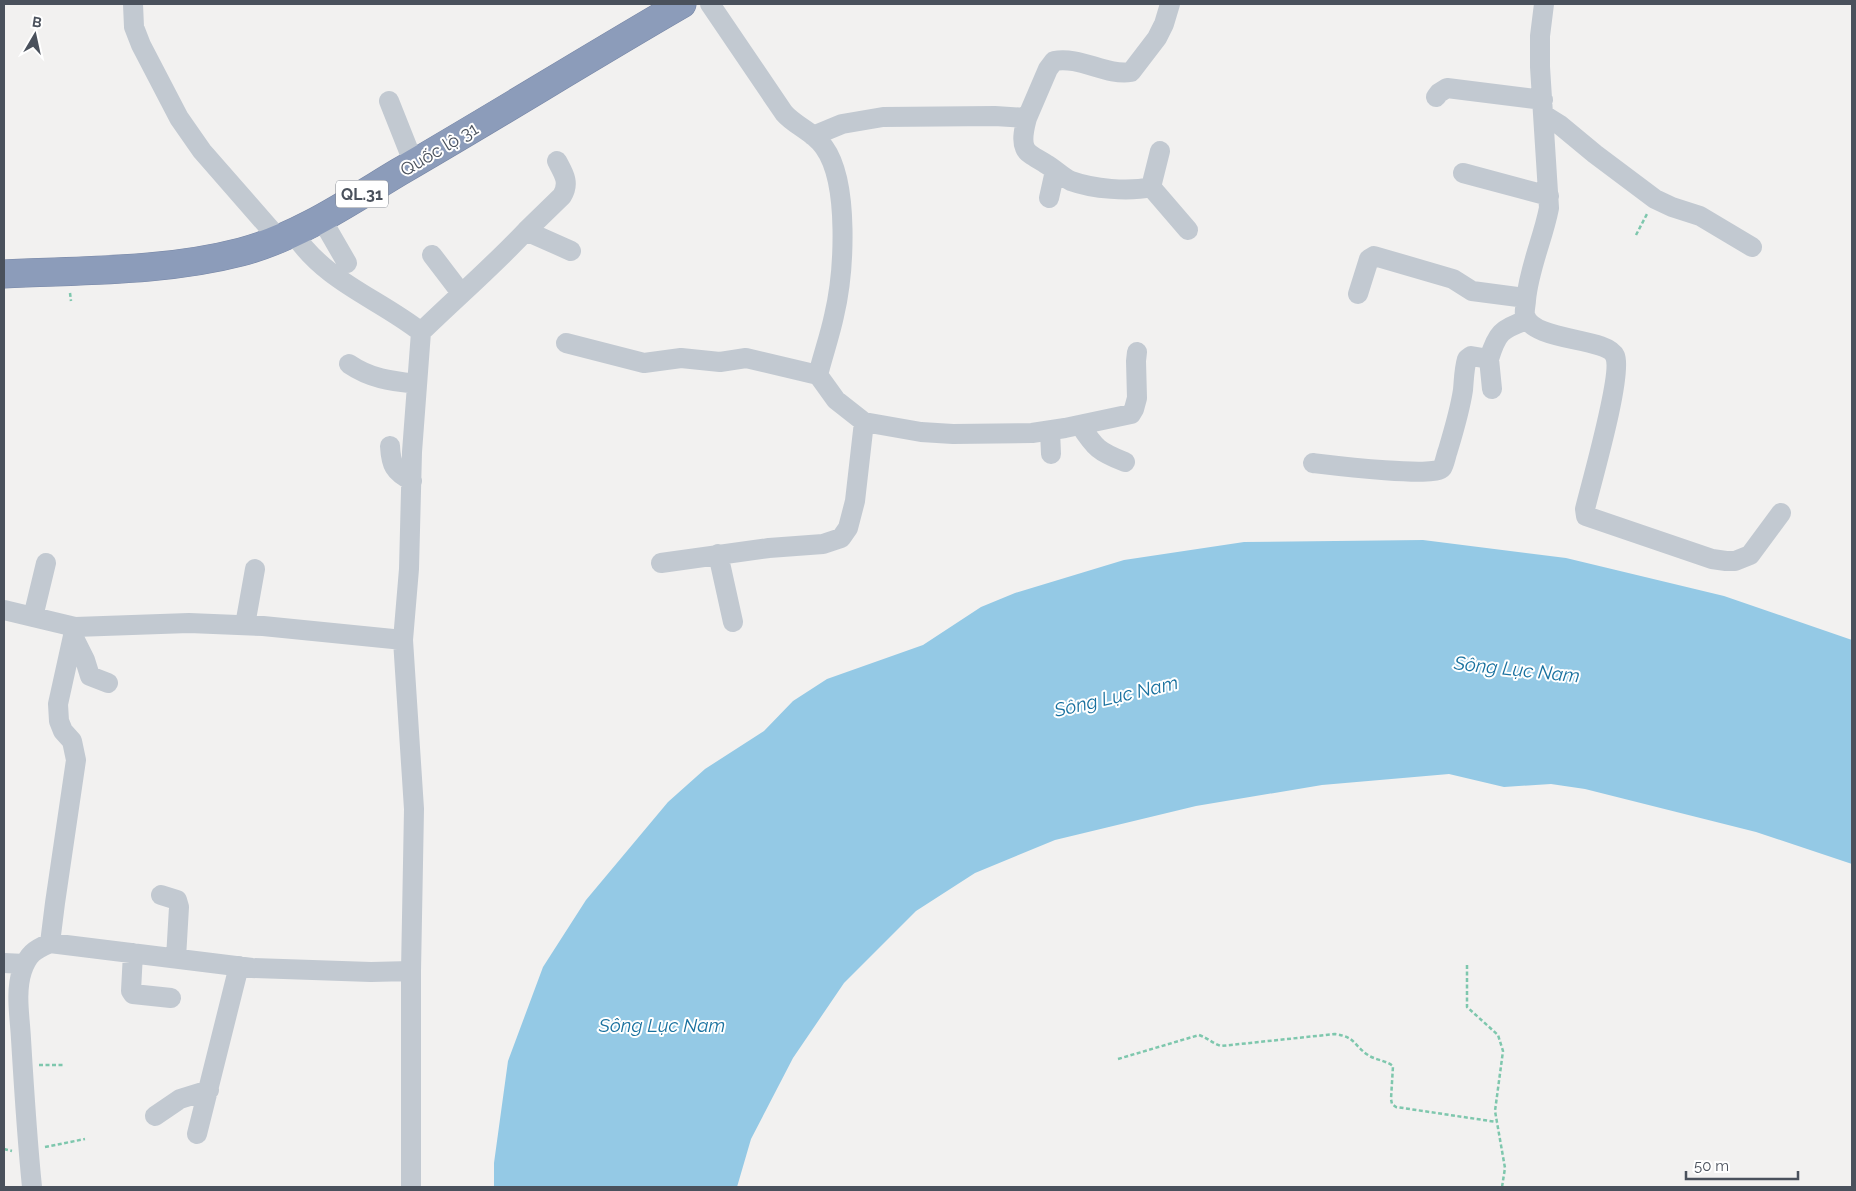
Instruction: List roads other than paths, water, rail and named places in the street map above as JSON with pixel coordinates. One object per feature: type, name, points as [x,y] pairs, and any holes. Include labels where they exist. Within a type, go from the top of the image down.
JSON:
[{"type":"highway","name":"Quốc lộ 31","points":[[4,274],[148,267],[215,258],[242,252],[286,236],[414,164],[440,140],[682,4]]},
{"type":"street","points":[[133,4],[134,26],[141,45],[179,118],[202,151],[286,236],[302,247],[325,269],[421,332]]},
{"type":"street","points":[[710,4],[784,112],[791,121],[823,145],[833,164],[838,186],[836,214],[840,282],[834,316],[818,375]]},
{"type":"street","points":[[1151,187],[1129,190],[1071,181],[1027,152],[1024,146],[1024,128],[1048,69],[1054,61],[1066,61],[1095,68],[1132,72],[1157,38],[1164,24],[1170,4]]},
{"type":"street","points":[[1544,4],[1540,36],[1540,67],[1550,196],[1546,221],[1533,261],[1525,314],[1527,320],[1535,329],[1592,344],[1612,352],[1615,357],[1615,381],[1584,509],[1586,516],[1680,549],[1726,561],[1750,555],[1781,513]]},
{"type":"street","points":[[1436,97],[1438,93],[1447,88],[1543,107],[1560,125],[1654,199],[1672,208],[1700,216],[1752,247]]},
{"type":"street","points":[[389,101],[414,164]]},
{"type":"street","points":[[813,136],[842,124],[883,117],[995,116],[1027,118]]},
{"type":"street","points":[[1151,187],[1160,151]]},
{"type":"street","points":[[411,1187],[411,971],[414,809],[403,640],[409,569],[421,332],[460,293],[483,275],[562,196],[567,186],[566,178],[557,161]]},
{"type":"street","points":[[1049,198],[1055,171]]},
{"type":"street","points":[[1463,173],[1550,196]]},
{"type":"street","points":[[1151,187],[1188,230]]},
{"type":"street","points":[[321,218],[347,263]]},
{"type":"street","points":[[526,231],[571,251]]},
{"type":"street","points":[[432,255],[460,293]]},
{"type":"street","points":[[1358,294],[1368,259],[1374,256],[1453,279],[1472,291],[1526,298]]},
{"type":"street","points":[[1492,389],[1489,359],[1496,338],[1511,325],[1527,320]]},
{"type":"street","points":[[566,343],[644,363],[681,358],[720,362],[746,358],[818,375],[836,400],[864,422],[913,431],[953,434],[1050,431],[1131,414],[1137,398],[1137,352]]},
{"type":"street","points":[[1313,463],[1371,469],[1438,471],[1442,468],[1454,427],[1463,390],[1467,359],[1471,356],[1489,359]]},
{"type":"street","points":[[349,364],[372,377],[417,384]]},
{"type":"street","points":[[660,563],[769,548],[823,544],[841,538],[848,528],[855,501],[864,422]]},
{"type":"street","points":[[1080,425],[1099,450],[1125,462]]},
{"type":"street","points":[[1050,431],[1051,454]]},
{"type":"street","points":[[390,446],[391,460],[394,467],[400,475],[412,481]]},
{"type":"street","points":[[718,554],[733,622]]},
{"type":"street","points":[[33,617],[46,563]]},
{"type":"street","points":[[245,625],[254,568]]},
{"type":"street","points":[[4,610],[33,617],[74,632],[189,623],[245,625],[403,640]]},
{"type":"street","points":[[74,632],[86,660],[90,676],[108,683]]},
{"type":"street","points":[[50,943],[54,903],[76,760],[72,742],[63,731],[59,721],[58,704],[74,632]]},
{"type":"street","points":[[161,895],[177,900],[179,908],[176,958]]},
{"type":"street","points":[[32,1187],[22,1065],[19,982],[25,964],[36,949],[50,943],[252,968],[371,972],[411,971]]},
{"type":"street","points":[[133,953],[131,991],[133,994],[171,998]]},
{"type":"street","points":[[4,963],[25,964]]},
{"type":"street","points":[[197,1134],[238,966]]},
{"type":"street","points":[[6,992],[6,1013],[20,1017]]},
{"type":"street","points":[[156,1116],[180,1099],[209,1090]]},
{"type":"water","name":"Sông Lục Nam","points":[[1423,540],[1566,558],[1724,596],[1852,640],[1852,864],[1756,832],[1585,789],[1551,784],[1504,787],[1449,774],[1322,785],[1196,806],[1055,840],[975,873],[916,911],[844,983],[793,1058],[751,1139],[737,1187],[494,1187],[494,1163],[508,1061],[543,967],[586,900],[668,802],[705,769],[764,731],[793,701],[827,679],[923,645],[981,607],[1015,593],[1124,560],[1244,542]]}]
